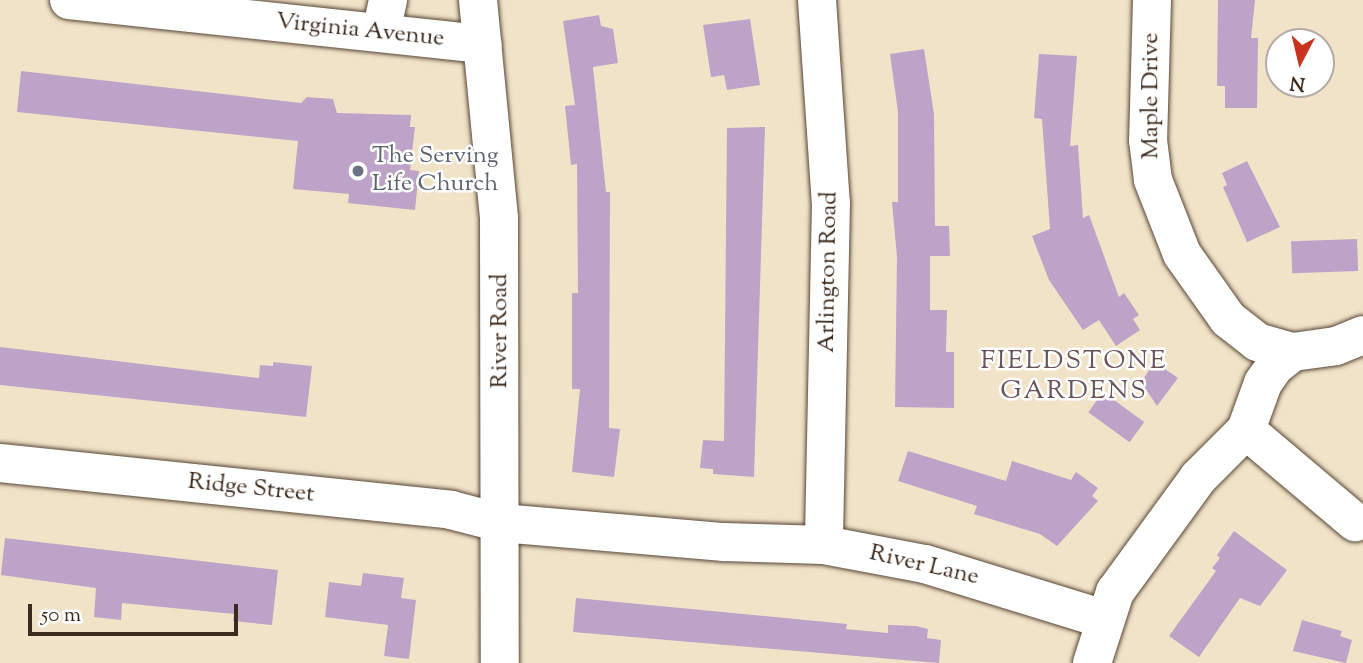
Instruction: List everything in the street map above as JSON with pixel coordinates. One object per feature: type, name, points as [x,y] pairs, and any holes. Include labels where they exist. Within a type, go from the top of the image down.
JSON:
[{"type":"street","name":"Virginia Avenue","points":[[69,0],[192,7],[385,8],[483,44]]},
{"type":"street","name":"River Road","points":[[478,0],[499,218],[500,663]]},
{"type":"street","name":"Arlington Road","points":[[817,0],[831,203],[824,545]]},
{"type":"street","name":"Maple Drive","points":[[1152,0],[1148,140],[1164,214],[1182,254],[1228,318],[1257,342],[1293,352],[1336,346],[1363,335]]},
{"type":"street","points":[[1092,663],[1104,619],[1115,592],[1198,478],[1246,430],[1263,383],[1275,366],[1293,352]]},
{"type":"street","points":[[1246,430],[1355,522]]},
{"type":"street","name":"Ridge Street","points":[[0,463],[451,510],[501,523]]},
{"type":"street","name":"River Lane","points":[[501,523],[724,542],[824,545],[925,564],[1104,619]]},
{"type":"building","points":[[1218,0],[1255,0],[1251,38],[1258,38],[1257,108],[1225,108],[1225,86],[1217,86]]},
{"type":"building","points":[[599,15],[601,26],[613,29],[618,63],[593,67],[606,192],[610,192],[609,428],[620,429],[614,477],[572,472],[580,389],[572,389],[572,293],[578,293],[577,164],[571,165],[565,106],[575,105],[563,21]]},
{"type":"building","points":[[750,19],[760,85],[727,90],[724,75],[711,77],[703,25]]},
{"type":"building","points":[[924,49],[934,114],[935,226],[949,226],[950,256],[930,256],[930,310],[947,310],[946,352],[954,352],[954,408],[895,407],[897,257],[892,202],[898,202],[898,112],[890,54]]},
{"type":"building","points":[[1039,54],[1077,56],[1070,146],[1078,145],[1083,218],[1089,215],[1119,297],[1124,293],[1139,315],[1133,319],[1140,330],[1116,346],[1099,320],[1083,330],[1049,280],[1032,236],[1050,229],[1042,119],[1034,118]]},
{"type":"building","points":[[21,71],[301,103],[307,97],[333,99],[337,113],[411,115],[410,127],[415,127],[410,170],[419,171],[415,210],[348,203],[349,194],[293,189],[298,141],[17,112]]},
{"type":"building","points":[[765,127],[754,477],[713,474],[713,469],[700,468],[703,440],[724,441],[727,128]]},
{"type":"building","points":[[1247,161],[1280,227],[1247,242],[1223,187],[1227,185],[1222,173]]},
{"type":"building","points":[[1357,239],[1358,271],[1292,273],[1291,241]]},
{"type":"building","points":[[0,347],[259,378],[260,365],[273,366],[273,362],[312,366],[306,417],[0,385]]},
{"type":"building","points":[[1155,362],[1178,378],[1157,406],[1141,382]]},
{"type":"building","points":[[1103,392],[1144,422],[1130,442],[1088,412]]},
{"type":"building","points":[[908,451],[1006,481],[1012,461],[1071,480],[1076,472],[1098,488],[1092,496],[1098,501],[1057,546],[1040,534],[974,514],[977,506],[898,481]]},
{"type":"building","points":[[1234,531],[1287,570],[1260,606],[1240,598],[1199,657],[1169,636],[1216,571],[1212,568],[1220,558],[1217,555]]},
{"type":"building","points":[[5,538],[278,570],[272,625],[233,621],[234,614],[122,603],[121,620],[94,617],[96,588],[1,575]]},
{"type":"building","points":[[363,573],[404,578],[401,598],[416,600],[409,659],[384,656],[388,625],[325,617],[329,582],[361,586]]},
{"type":"building","points":[[576,598],[847,624],[846,629],[888,633],[888,625],[916,626],[928,629],[927,638],[941,640],[939,663],[573,632]]},
{"type":"building","points":[[1302,620],[1342,631],[1340,636],[1352,640],[1346,663],[1293,651]]},
{"type":"place","name":"The Serving Life Church","points":[[358,171]]},
{"type":"district","name":"FIELDSTONE GARDENS","points":[[1074,377]]}]
